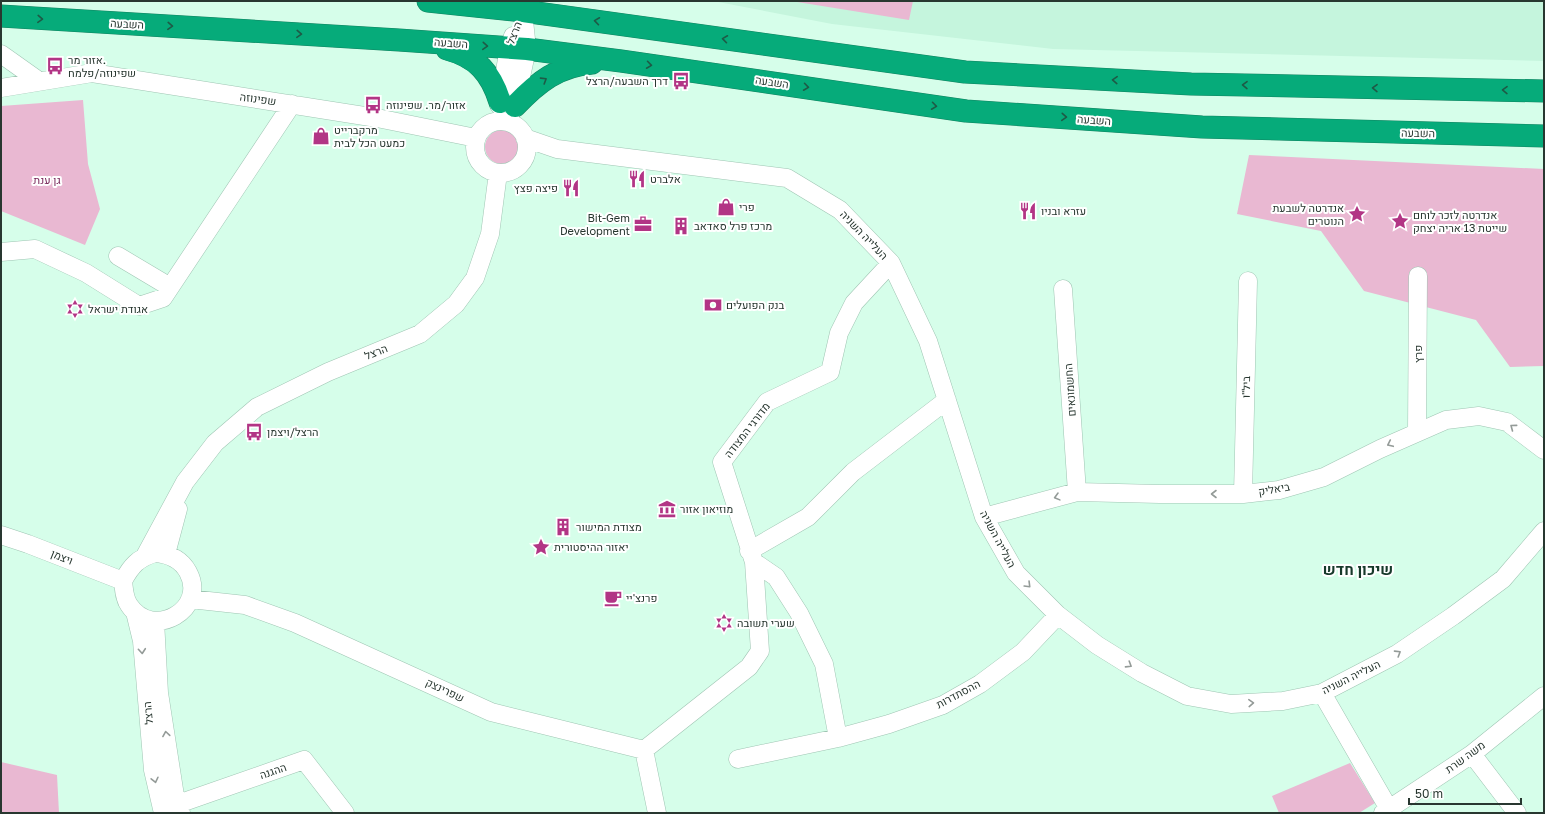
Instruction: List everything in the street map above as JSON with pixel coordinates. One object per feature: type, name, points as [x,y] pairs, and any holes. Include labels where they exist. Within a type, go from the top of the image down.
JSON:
[{"type":"highway","points":[[428,1],[523,11],[965,72],[1191,84],[1544,91]]},
{"type":"highway","name":"השבעה","points":[[1,16],[518,48],[621,61],[966,111],[1202,127],[1544,136]]},
{"type":"highway","points":[[399,40],[459,52],[473,60],[483,68],[490,79],[506,113],[540,82],[564,69],[584,64],[621,61]]},
{"type":"street","name":"הרצל","points":[[506,113],[523,11]]},
{"type":"street","points":[[1,54],[39,81]]},
{"type":"street","name":"שפינוזה","points":[[1,88],[92,73],[376,118],[476,138]]},
{"type":"street","points":[[1,252],[35,249],[86,273],[139,306],[163,298],[292,104]]},
{"type":"street","points":[[506,113],[522,132],[525,138],[527,150],[522,162],[512,171],[506,173],[498,173],[484,167],[476,154],[476,138],[484,127],[506,113]]},
{"type":"street","name":"העלייה השניה","points":[[525,138],[557,149],[787,178],[840,210],[892,263],[928,341],[984,517],[1016,573],[1058,615],[1097,645],[1142,673],[1187,696],[1231,704],[1283,702],[1322,693],[1397,654],[1453,616],[1502,579],[1544,531]]},
{"type":"street","name":"העלייה השניה","points":[[522,162],[539,152],[557,149]]},
{"type":"street","name":"הרצל","points":[[145,556],[185,482],[215,443],[257,407],[328,372],[420,334],[456,304],[475,278],[490,234],[498,173]]},
{"type":"street","points":[[118,256],[170,288]]},
{"type":"street","name":"מדורגי המצודה","points":[[752,557],[722,462],[767,402],[830,372],[838,333],[854,303],[892,263]]},
{"type":"street","name":"פרץ","points":[[1417,432],[1418,276]]},
{"type":"street","name":"ביל\"ו","points":[[1243,494],[1248,281]]},
{"type":"street","name":"החשמונאים","points":[[1063,289],[1077,492]]},
{"type":"street","points":[[752,557],[808,517],[853,472],[947,400]]},
{"type":"street","name":"ביאליק","points":[[984,517],[1077,492],[1243,494],[1279,490],[1324,477],[1417,432],[1446,420],[1479,416],[1507,422],[1544,450]]},
{"type":"street","name":"הרצל","points":[[166,554],[185,482]]},
{"type":"street","name":"ויצמן","points":[[1,535],[123,581]]},
{"type":"street","points":[[155,553],[166,554],[185,566],[190,576],[192,588],[190,599],[176,616],[166,620],[155,621],[144,618],[135,612],[128,604],[123,581],[135,562],[145,556],[155,553]]},
{"type":"street","points":[[752,557],[776,577],[799,613],[824,664],[838,738]]},
{"type":"street","points":[[657,813],[644,750],[749,667],[760,651],[752,557]]},
{"type":"street","name":"שפרינצק","points":[[190,599],[245,605],[281,618],[358,650],[491,712],[644,750]]},
{"type":"street","name":"הרצל","points":[[135,612],[142,641],[153,770],[168,811]]},
{"type":"street","name":"ההסתדרות","points":[[738,759],[838,738],[889,724],[943,704],[980,684],[1023,652],[1058,615]]},
{"type":"street","name":"הרצל","points":[[155,621],[160,694],[175,796],[168,811]]},
{"type":"street","points":[[1322,693],[1386,811]]},
{"type":"street","name":"משה שרת","points":[[1386,811],[1472,754],[1544,696]]},
{"type":"street","points":[[1472,754],[1517,813]]},
{"type":"street","name":"ההגנה","points":[[168,811],[304,760],[345,813]]},
{"type":"shaded area","points":[[713,1],[1544,1],[1544,61],[1053,49],[832,24]]},
{"type":"green space","points":[[791,1],[913,1],[909,20]]},
{"type":"green space","name":"גן ענת","points":[[83,100],[88,164],[100,209],[85,245],[1,211],[1,106]]},
{"type":"green space","points":[[499,130],[505,130],[509,131],[516,137],[519,147],[518,154],[512,161],[505,164],[499,164],[495,163],[488,157],[485,150],[485,144],[486,140],[492,133]]},
{"type":"green space","points":[[1249,155],[1544,169],[1544,366],[1510,367],[1476,320],[1364,291],[1321,231],[1237,214]]},
{"type":"green space","points":[[1,762],[57,775],[59,813],[1,813]]},
{"type":"green space","points":[[1350,763],[1375,803],[1359,813],[1279,813],[1272,796]]},
{"type":"place","name":"אזור מר. שפינוזה/פלמח","points":[[55,66]]},
{"type":"place","name":"דרך השבעה/הרצל","points":[[681,81]]},
{"type":"place","name":"אזור/מר. שפינוזה","points":[[373,105]]},
{"type":"place","name":"מרקברייט כמעט הכל לבית","points":[[321,136]]},
{"type":"place","name":"אלברט","points":[[637,179]]},
{"type":"place","name":"פיצה פצץ","points":[[571,188]]},
{"type":"place","name":"פרי","points":[[726,207]]},
{"type":"place","name":"עזרא ובניו","points":[[1028,211]]},
{"type":"place","name":"אנדרטה לשבעת הנוטרים","points":[[1357,214]]},
{"type":"place","name":"אנדרטה לזכר לוחם שייטת 13 אריה יצחק","points":[[1400,221]]},
{"type":"place","name":"Bit-Gem Development","points":[[643,224]]},
{"type":"place","name":"מרכז פרל סאדאב","points":[[681,226]]},
{"type":"place","name":"בנק הפועלים","points":[[713,305]]},
{"type":"place","name":"אגודת ישראל","points":[[75,309]]},
{"type":"place","name":"הרצל/ויצמן","points":[[254,432]]},
{"type":"place","name":"מוזיאון אזור","points":[[667,509]]},
{"type":"place","name":"מצודת המישור","points":[[563,527]]},
{"type":"place","name":"יאזור ההיסטורית","points":[[541,547]]},
{"type":"place","name":"פרנצ'יי","points":[[613,598]]},
{"type":"place","name":"שערי תשובה","points":[[724,623]]},
{"type":"district","name":"שיכון חדש","points":[[1358,570]]}]
